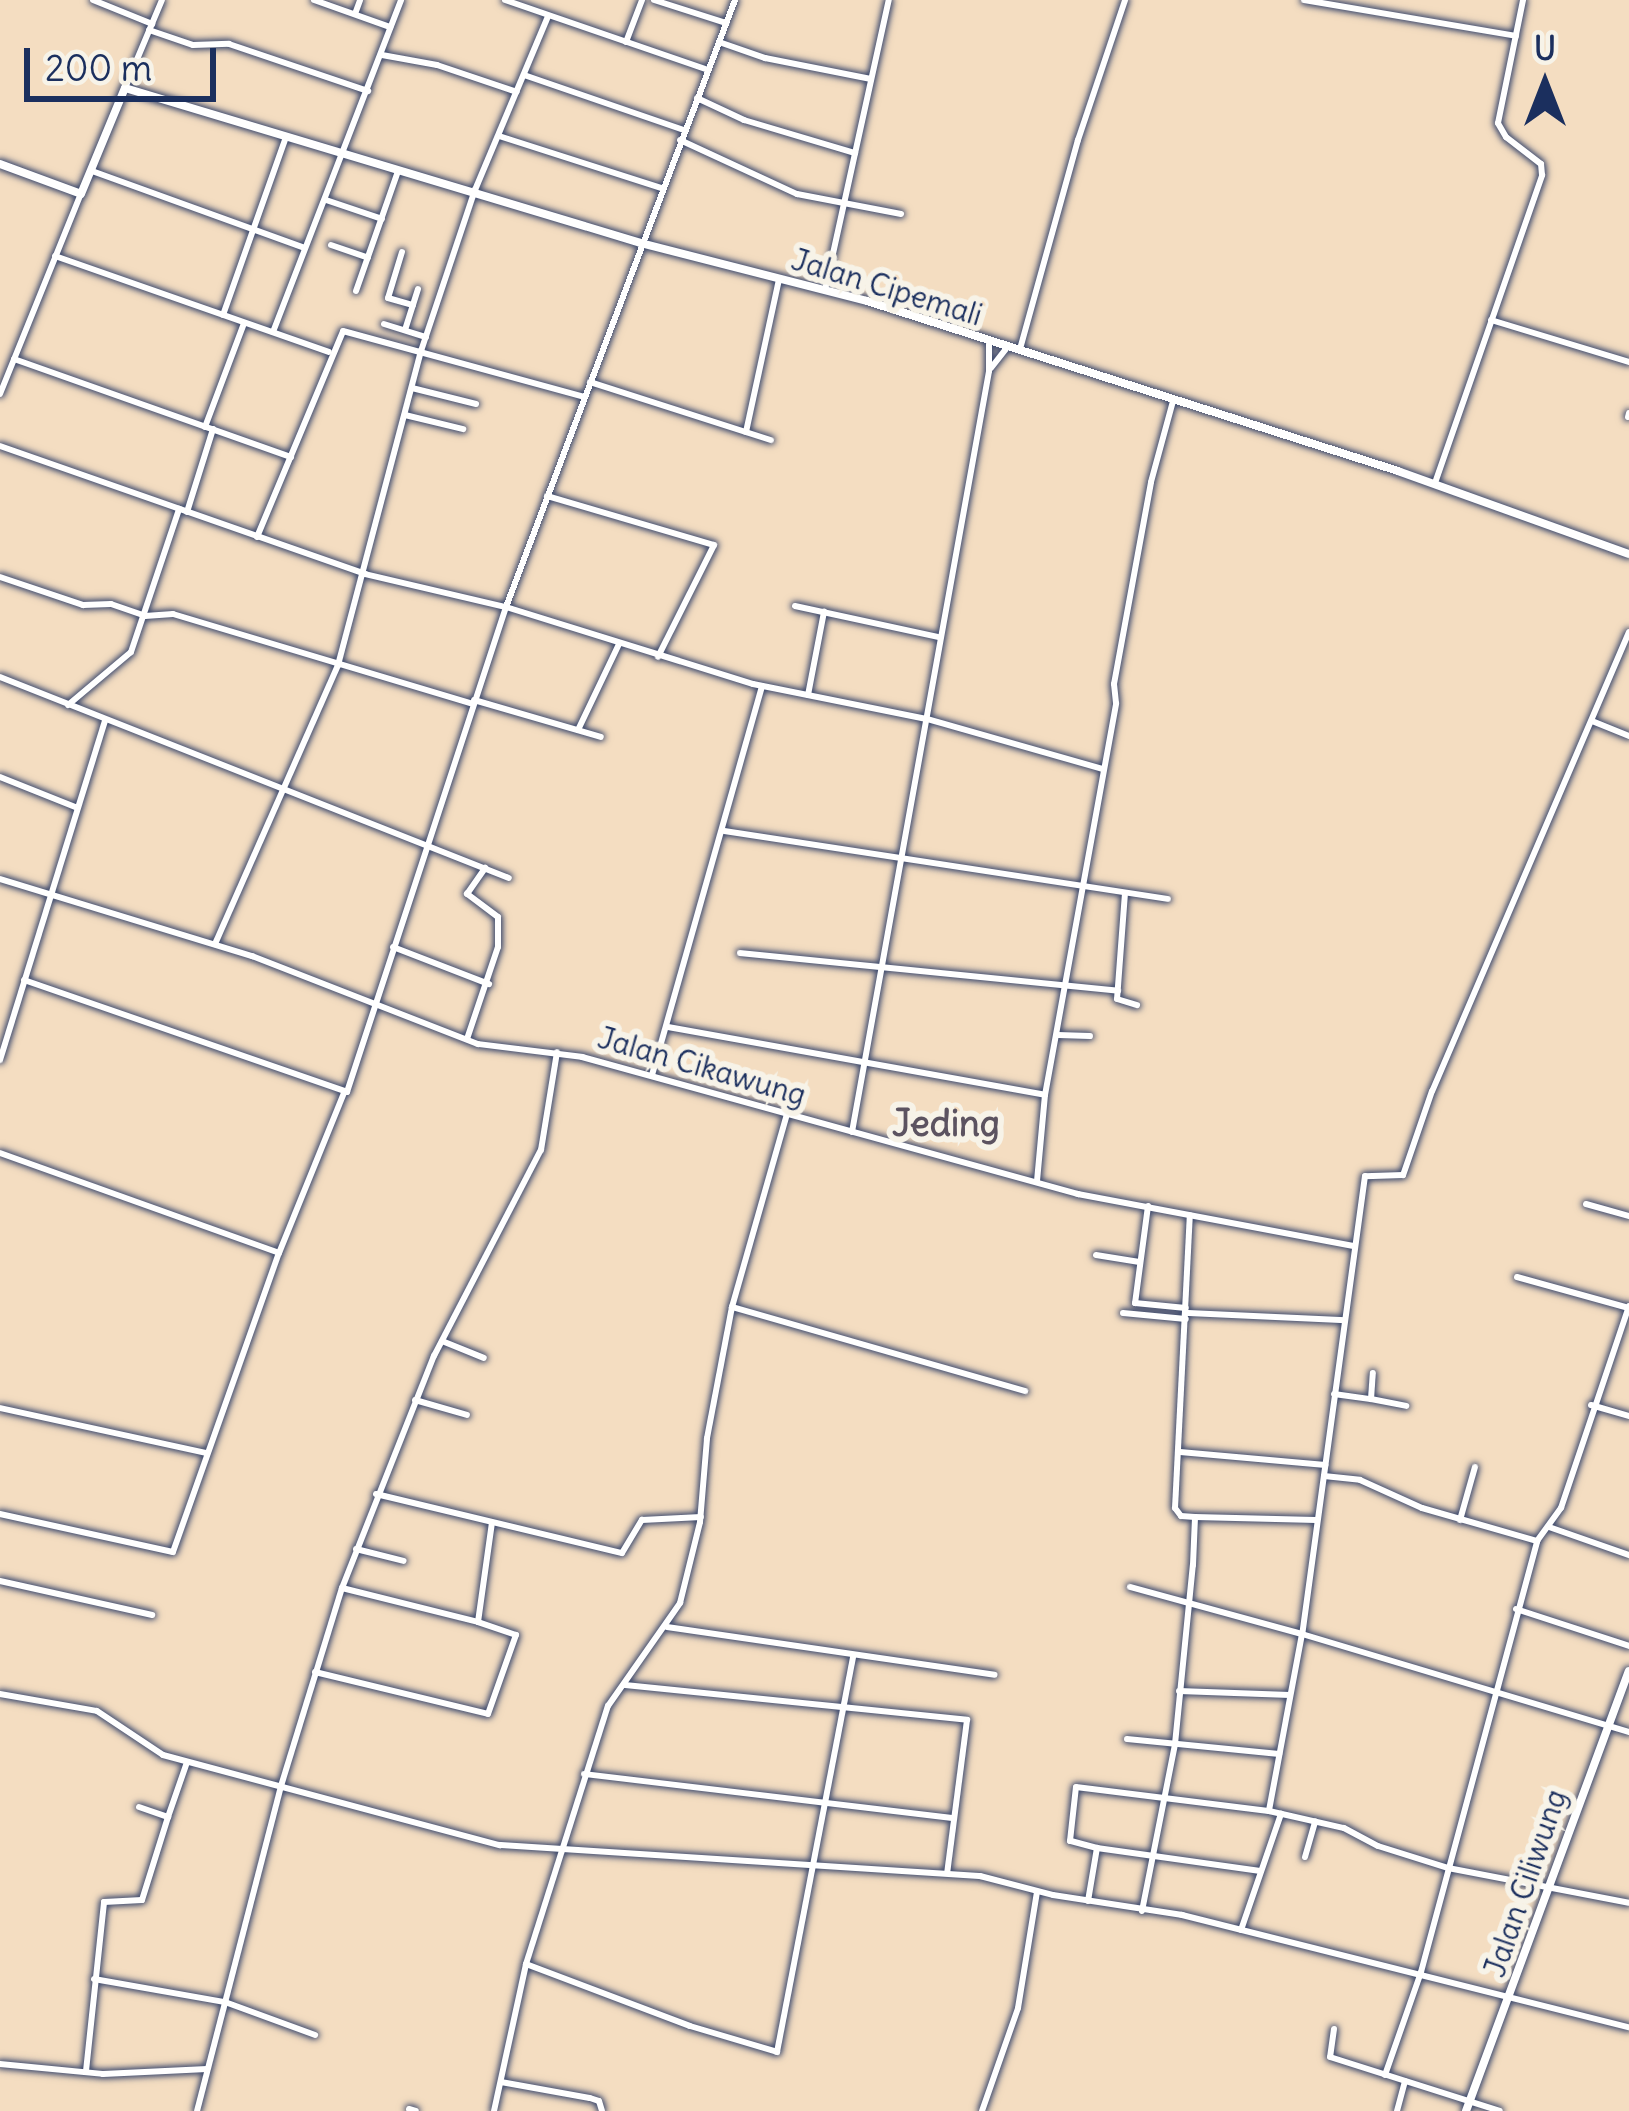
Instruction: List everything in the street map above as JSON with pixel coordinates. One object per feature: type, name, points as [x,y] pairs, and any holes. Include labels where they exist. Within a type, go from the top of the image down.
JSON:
[{"type":"main road","name":"Jalan Cipemali","points":[[125,88],[641,243],[825,291],[1434,484],[1629,554]]},
{"type":"main road","points":[[0,164],[82,194],[125,88]]},
{"type":"main road","name":"Jalan Ciliwung","points":[[1467,2106],[1629,1671]]},
{"type":"street","points":[[93,0],[193,45],[229,44],[368,91]]},
{"type":"street","points":[[125,88],[162,0]]},
{"type":"street","points":[[314,0],[391,27]]},
{"type":"street","points":[[355,14],[360,0]]},
{"type":"street","points":[[273,332],[401,0]]},
{"type":"street","points":[[505,0],[708,70]]},
{"type":"street","points":[[626,42],[642,0]]},
{"type":"street","points":[[654,0],[726,23]]},
{"type":"street","points":[[0,1514],[173,1552],[279,1253],[378,1003],[506,607],[735,0]]},
{"type":"street","points":[[825,291],[889,0]]},
{"type":"street","points":[[1019,352],[1078,140],[1125,0]]},
{"type":"street","points":[[1304,0],[1361,5],[1516,36]]},
{"type":"street","points":[[1434,484],[1542,175],[1540,164],[1506,137],[1498,123],[1523,0]]},
{"type":"street","points":[[215,944],[338,665],[421,351],[475,190],[548,16]]},
{"type":"street","points":[[719,42],[765,58],[871,80]]},
{"type":"street","points":[[381,54],[437,64],[517,92]]},
{"type":"street","points":[[524,75],[684,130]]},
{"type":"street","points":[[698,98],[744,120],[855,153]]},
{"type":"street","points":[[223,315],[288,134]]},
{"type":"street","points":[[499,136],[662,188]]},
{"type":"street","points":[[680,140],[797,194],[901,214]]},
{"type":"street","points":[[356,291],[399,167]]},
{"type":"street","points":[[88,170],[307,249]]},
{"type":"street","points":[[0,394],[82,194]]},
{"type":"street","points":[[326,200],[382,219]]},
{"type":"street","points":[[331,245],[368,258]]},
{"type":"street","points":[[402,252],[388,298],[412,305]]},
{"type":"street","points":[[56,256],[331,353]]},
{"type":"street","points":[[746,432],[779,279]]},
{"type":"street","points":[[405,330],[418,289]]},
{"type":"street","points":[[1491,320],[1629,362]]},
{"type":"street","points":[[68,706],[127,657],[183,510],[244,322]]},
{"type":"street","points":[[384,324],[426,337]]},
{"type":"street","points":[[257,537],[343,331],[584,397]]},
{"type":"street","points":[[852,1132],[989,371],[989,344]]},
{"type":"street","points":[[989,371],[1006,349]]},
{"type":"street","points":[[14,359],[291,457]]},
{"type":"street","points":[[590,382],[771,440]]},
{"type":"street","points":[[412,388],[476,404]]},
{"type":"street","points":[[1037,1181],[1045,1095],[1080,887],[1151,482],[1173,401]]},
{"type":"street","points":[[405,415],[463,429]]},
{"type":"street","points":[[0,446],[365,574],[506,607],[763,686],[926,719],[1102,769]]},
{"type":"street","points":[[547,496],[715,545],[658,657]]},
{"type":"street","points":[[0,578],[83,605],[111,604],[145,616],[173,614],[601,737]]},
{"type":"street","points":[[795,606],[940,637]]},
{"type":"street","points":[[808,695],[824,612]]},
{"type":"street","points":[[1269,1810],[1302,1634],[1365,1176],[1403,1174],[1432,1091],[1629,632]]},
{"type":"street","points":[[578,730],[619,644]]},
{"type":"street","points":[[0,677],[509,878]]},
{"type":"street","points":[[652,1075],[763,686]]},
{"type":"street","points":[[0,1060],[75,807],[106,721]]},
{"type":"street","points":[[1592,721],[1629,736]]},
{"type":"street","points":[[0,777],[75,807]]},
{"type":"street","points":[[724,831],[902,854],[1168,899]]},
{"type":"street","points":[[466,1039],[489,984],[499,921],[467,894],[485,868]]},
{"type":"street","name":"Jalan Cikawung","points":[[0,879],[215,944],[466,1039],[557,1052],[652,1075],[1037,1181],[1354,1246]]},
{"type":"street","points":[[1125,893],[1119,1002],[1137,1005]]},
{"type":"street","points":[[393,947],[489,984]]},
{"type":"street","points":[[740,953],[1118,991]]},
{"type":"street","points":[[24,980],[344,1093]]},
{"type":"street","points":[[668,1027],[1045,1095]]},
{"type":"street","points":[[1058,1035],[1090,1036]]},
{"type":"street","points":[[197,2111],[281,1786],[342,1588],[415,1400],[541,1150],[557,1052]]},
{"type":"street","points":[[494,2111],[526,1964],[608,1706],[667,1628],[680,1603],[700,1517],[707,1438],[732,1307],[787,1114]]},
{"type":"street","points":[[0,1153],[279,1253]]},
{"type":"street","points":[[1586,1204],[1629,1216]]},
{"type":"street","points":[[1148,1206],[1136,1304],[1186,1313]]},
{"type":"street","points":[[1190,1214],[1175,1508],[1181,1516],[1316,1520]]},
{"type":"street","points":[[1096,1255],[1139,1262]]},
{"type":"street","points":[[1385,2075],[1421,1972],[1516,1609],[1538,1541],[1561,1508],[1592,1405],[1629,1307],[1516,1277]]},
{"type":"street","points":[[732,1307],[1025,1391]]},
{"type":"street","points":[[1123,1312],[1343,1320]]},
{"type":"street","points":[[442,1341],[484,1358]]},
{"type":"street","points":[[1371,1399],[1373,1373]]},
{"type":"street","points":[[1334,1394],[1406,1406]]},
{"type":"street","points":[[415,1400],[467,1414]]},
{"type":"street","points":[[1592,1405],[1629,1416]]},
{"type":"street","points":[[0,1408],[206,1453]]},
{"type":"street","points":[[1178,1452],[1325,1466]]},
{"type":"street","points":[[1460,1520],[1475,1467]]},
{"type":"street","points":[[1324,1476],[1360,1480],[1460,1520],[1538,1541]]},
{"type":"street","points":[[376,1494],[622,1553],[642,1520],[700,1517]]},
{"type":"street","points":[[1142,1911],[1174,1744],[1195,1517]]},
{"type":"street","points":[[478,1622],[492,1523]]},
{"type":"street","points":[[1549,1527],[1629,1556]]},
{"type":"street","points":[[356,1549],[404,1561]]},
{"type":"street","points":[[0,1581],[152,1615]]},
{"type":"street","points":[[1130,1587],[1190,1600],[1629,1732]]},
{"type":"street","points":[[315,1672],[488,1714],[516,1635],[342,1588]]},
{"type":"street","points":[[1516,1609],[1629,1646]]},
{"type":"street","points":[[667,1628],[995,1675]]},
{"type":"street","points":[[526,1964],[690,2026],[777,2052],[853,1656]]},
{"type":"street","points":[[625,1685],[969,1721],[947,1874]]},
{"type":"street","points":[[1179,1691],[1291,1695]]},
{"type":"street","points":[[0,1694],[97,1711],[157,1752],[452,1834],[559,1850],[947,1874],[1241,1930],[1629,2027]]},
{"type":"street","points":[[1127,1739],[1281,1754]]},
{"type":"street","points":[[86,2072],[105,1900],[142,1900],[187,1762]]},
{"type":"street","points":[[584,1774],[953,1818]]},
{"type":"street","points":[[1260,1871],[1070,1841],[1076,1786],[1269,1810],[1315,1821],[1448,1868],[1629,1903]]},
{"type":"street","points":[[139,1807],[168,1817]]},
{"type":"street","points":[[1241,1930],[1281,1814]]},
{"type":"street","points":[[1305,1857],[1315,1821]]},
{"type":"street","points":[[1088,1901],[1097,1848]]},
{"type":"street","points":[[982,2111],[1013,2026],[1039,1903],[1035,1889]]},
{"type":"street","points":[[1039,1903],[1053,1895]]},
{"type":"street","points":[[94,1979],[225,2002],[315,2035]]},
{"type":"street","points":[[1334,2030],[1328,2055],[1467,2106],[1500,2111]]},
{"type":"street","points":[[0,2063],[154,2074],[207,2069]]},
{"type":"street","points":[[500,2081],[590,2098],[598,2101],[602,2111]]},
{"type":"street","points":[[1397,2111],[1405,2081]]},
{"type":"district","name":"Jeding","points":[[946,1124]]}]
